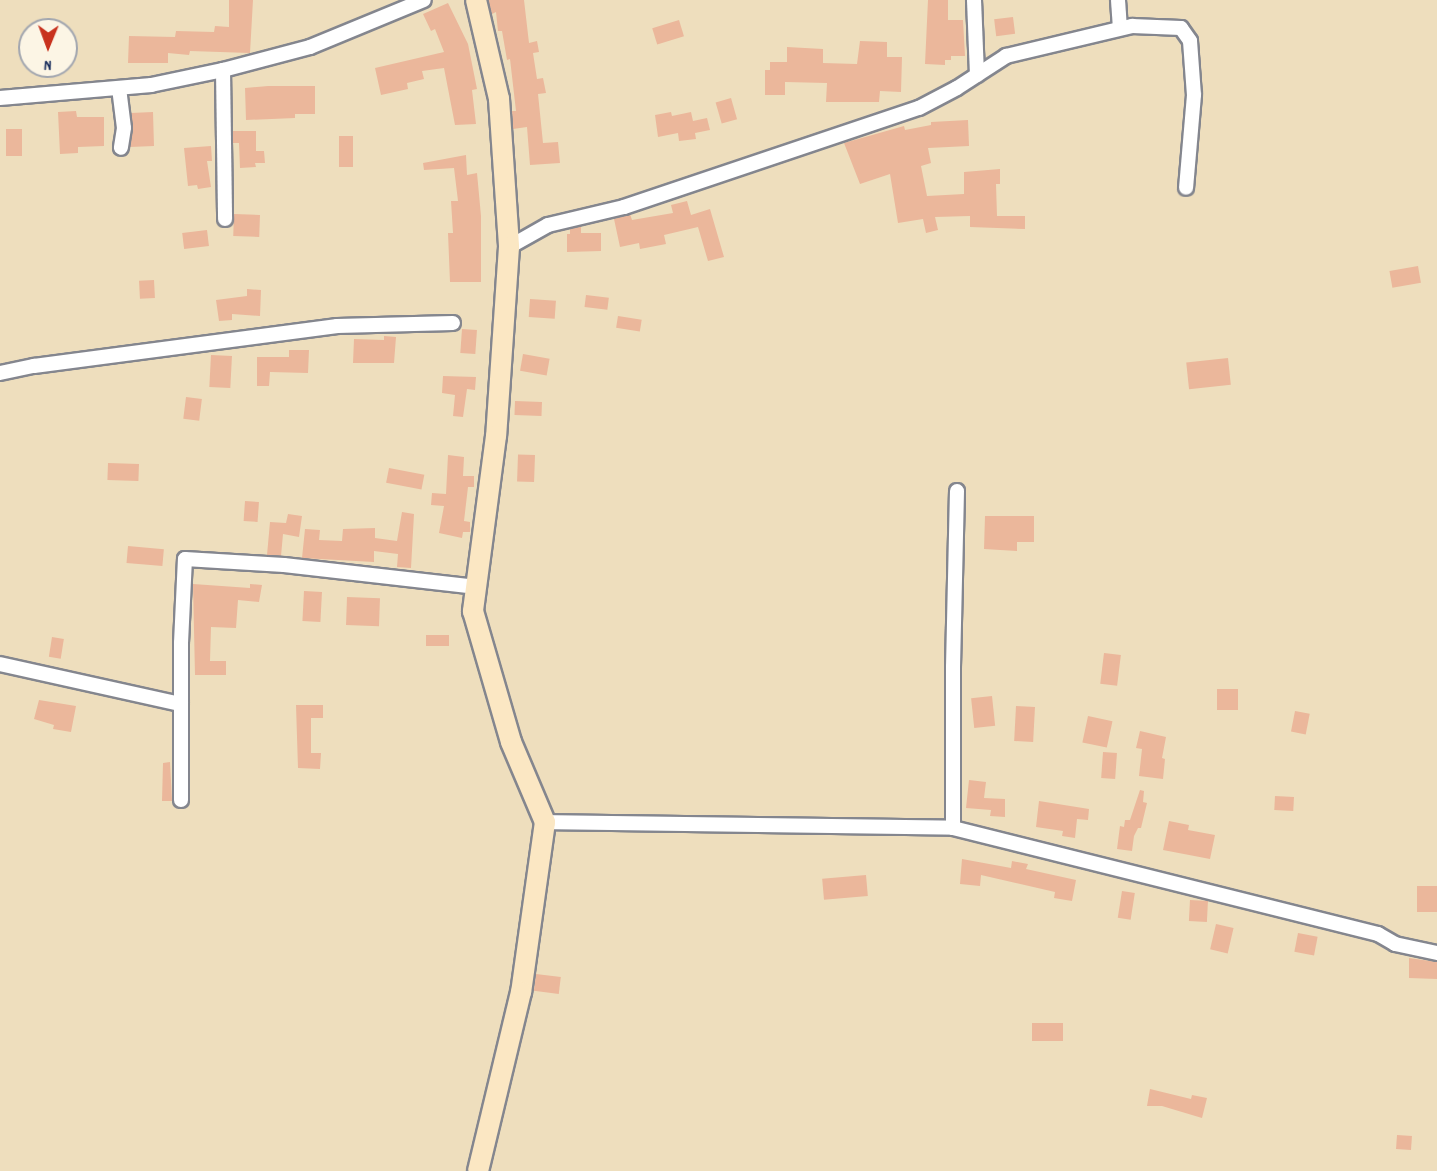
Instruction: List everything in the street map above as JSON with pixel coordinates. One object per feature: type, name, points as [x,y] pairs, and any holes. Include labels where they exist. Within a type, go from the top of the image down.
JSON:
[{"type":"street","points":[[0,98],[151,85],[223,69],[310,47],[424,0]]},
{"type":"street","points":[[476,0],[499,99],[509,247],[496,436],[473,611],[511,742],[545,822],[520,992],[478,1171]]},
{"type":"street","points":[[974,0],[977,75]]},
{"type":"street","points":[[1118,0],[1120,28]]},
{"type":"street","points":[[509,247],[548,225],[666,194],[919,108],[1006,56],[1132,26],[1180,28],[1190,41],[1194,95],[1186,188]]},
{"type":"street","points":[[223,69],[225,219]]},
{"type":"street","points":[[119,88],[124,128],[121,148]]},
{"type":"street","points":[[0,373],[34,366],[337,326],[453,323]]},
{"type":"street","points":[[953,828],[957,491]]},
{"type":"street","points":[[181,800],[185,559],[284,565],[477,586]]},
{"type":"street","points":[[0,664],[181,704]]},
{"type":"street","points":[[545,822],[953,828],[1378,934],[1395,944],[1437,953]]},
{"type":"building","points":[[229,0],[253,0],[250,53],[190,51],[189,55],[168,53],[168,63],[128,63],[129,36],[175,37],[176,31],[214,32],[215,26],[229,27]]},
{"type":"building","points":[[488,0],[524,0],[529,43],[537,41],[539,52],[533,53],[537,79],[543,78],[546,93],[538,94],[543,143],[558,142],[560,163],[530,165],[527,127],[513,129],[512,111],[516,111],[510,59],[507,60],[502,31],[498,31],[496,12],[492,14]]},
{"type":"building","points":[[928,0],[948,0],[948,20],[963,20],[965,56],[951,56],[951,60],[945,60],[945,65],[925,64]]},
{"type":"building","points":[[448,3],[468,44],[477,89],[472,90],[476,124],[455,125],[444,68],[422,71],[424,79],[407,83],[408,89],[381,95],[375,68],[444,52],[435,29],[431,31],[423,14]]},
{"type":"building","points":[[1013,17],[1015,34],[996,36],[994,19]]},
{"type":"building","points":[[679,20],[684,36],[657,44],[652,28]]},
{"type":"building","points":[[860,41],[887,42],[887,57],[902,57],[901,92],[880,91],[879,102],[826,102],[827,83],[785,82],[785,95],[765,95],[765,70],[770,70],[770,62],[787,62],[787,47],[823,49],[823,63],[857,64]]},
{"type":"building","points":[[315,86],[315,114],[295,114],[295,118],[246,120],[245,88]]},
{"type":"building","points":[[731,98],[737,119],[722,124],[716,102]]},
{"type":"building","points":[[76,111],[77,117],[104,117],[104,146],[78,147],[78,153],[60,154],[58,112]]},
{"type":"building","points":[[153,112],[154,146],[130,147],[133,129],[131,113]]},
{"type":"building","points":[[671,112],[672,116],[691,112],[693,121],[707,118],[710,130],[695,133],[696,139],[679,141],[678,133],[658,137],[655,115]]},
{"type":"building","points":[[968,120],[969,146],[928,148],[931,163],[921,166],[927,196],[964,194],[964,172],[1000,169],[1000,184],[996,184],[997,216],[1025,216],[1025,229],[970,227],[970,216],[935,217],[938,230],[926,233],[923,219],[898,223],[890,174],[860,184],[844,143],[904,126],[905,130],[931,125],[931,122]]},
{"type":"building","points":[[6,129],[22,129],[22,156],[6,156]]},
{"type":"building","points":[[233,131],[256,131],[256,151],[264,151],[265,163],[255,163],[256,167],[240,168],[239,143],[233,143]]},
{"type":"building","points":[[339,136],[353,136],[353,167],[339,167]]},
{"type":"building","points":[[211,146],[212,161],[207,161],[211,187],[198,189],[197,185],[188,186],[184,148]]},
{"type":"building","points":[[466,155],[467,175],[477,173],[481,216],[481,282],[450,282],[448,233],[453,233],[451,201],[458,201],[454,168],[424,170],[423,163]]},
{"type":"building","points":[[687,201],[691,215],[710,209],[724,257],[708,261],[698,227],[664,235],[666,244],[640,249],[639,243],[620,247],[614,219],[630,214],[632,220],[673,213],[671,205]]},
{"type":"building","points":[[234,214],[260,215],[259,237],[233,236]]},
{"type":"building","points":[[581,226],[581,233],[601,233],[601,251],[567,252],[567,234],[570,234],[570,229]]},
{"type":"building","points":[[207,230],[209,246],[184,249],[182,233]]},
{"type":"building","points":[[1418,266],[1421,283],[1392,288],[1389,271]]},
{"type":"building","points":[[154,280],[155,298],[140,299],[139,281]]},
{"type":"building","points":[[247,289],[261,290],[260,316],[232,314],[232,320],[219,321],[216,300],[247,296]]},
{"type":"building","points":[[586,295],[609,298],[607,310],[585,307]]},
{"type":"building","points":[[530,299],[556,301],[555,319],[529,317]]},
{"type":"building","points":[[618,316],[642,320],[640,332],[616,328]]},
{"type":"building","points":[[462,329],[477,330],[475,354],[460,353]]},
{"type":"building","points":[[384,336],[396,337],[394,363],[353,363],[354,339],[384,340]]},
{"type":"building","points":[[289,350],[309,350],[308,373],[270,372],[269,386],[257,386],[257,357],[289,357]]},
{"type":"building","points":[[523,354],[550,359],[547,375],[520,371]]},
{"type":"building","points":[[211,355],[232,356],[230,388],[209,387]]},
{"type":"building","points":[[1228,358],[1231,385],[1189,389],[1186,362]]},
{"type":"building","points":[[443,376],[476,377],[475,390],[467,389],[463,417],[453,416],[455,395],[442,393]]},
{"type":"building","points":[[186,397],[202,399],[199,421],[183,419]]},
{"type":"building","points":[[515,401],[542,402],[541,416],[515,415]]},
{"type":"building","points":[[518,454],[535,455],[534,482],[517,481]]},
{"type":"building","points":[[448,455],[464,457],[463,476],[474,476],[474,487],[468,487],[464,521],[470,522],[470,532],[463,532],[462,538],[439,533],[444,506],[431,505],[432,493],[446,494]]},
{"type":"building","points":[[108,463],[139,464],[138,481],[107,480]]},
{"type":"building","points":[[389,468],[424,475],[421,490],[386,483]]},
{"type":"building","points":[[245,501],[259,502],[258,522],[244,521]]},
{"type":"building","points":[[402,512],[414,514],[411,568],[397,567],[398,554],[374,551],[374,562],[302,558],[305,529],[320,530],[319,540],[342,541],[343,529],[375,528],[375,538],[397,541]]},
{"type":"building","points":[[288,514],[302,516],[299,537],[283,534],[281,556],[267,555],[270,522],[286,523]]},
{"type":"building","points":[[985,516],[1034,516],[1034,542],[1017,542],[1017,551],[984,549]]},
{"type":"building","points":[[128,546],[164,549],[162,566],[127,563]]},
{"type":"building","points":[[193,584],[250,588],[250,584],[262,585],[259,602],[238,600],[236,628],[211,627],[210,661],[226,661],[226,675],[195,675]]},
{"type":"building","points":[[304,591],[322,592],[320,622],[302,621]]},
{"type":"building","points":[[347,597],[380,598],[379,626],[346,625]]},
{"type":"building","points":[[426,635],[449,635],[449,646],[426,646]]},
{"type":"building","points":[[52,637],[64,639],[61,659],[49,657]]},
{"type":"building","points":[[1104,653],[1121,655],[1117,686],[1100,684]]},
{"type":"building","points":[[1217,689],[1238,689],[1238,710],[1217,710]]},
{"type":"building","points":[[992,696],[995,726],[974,728],[971,698]]},
{"type":"building","points":[[39,700],[76,706],[71,732],[53,729],[54,725],[34,719]]},
{"type":"building","points":[[296,705],[323,705],[323,718],[311,718],[311,753],[321,753],[320,769],[298,768]]},
{"type":"building","points":[[1016,706],[1035,707],[1033,742],[1014,741]]},
{"type":"building","points":[[1295,711],[1310,714],[1306,734],[1291,732]]},
{"type":"building","points":[[1088,716],[1112,721],[1107,748],[1082,742]]},
{"type":"building","points":[[1140,731],[1166,737],[1162,758],[1165,759],[1163,779],[1139,776],[1142,749],[1136,748]]},
{"type":"building","points":[[1103,752],[1117,753],[1115,779],[1101,778]]},
{"type":"building","points":[[170,762],[172,801],[162,801],[163,763]]},
{"type":"building","points":[[969,780],[986,782],[984,798],[1005,799],[1005,817],[990,816],[991,810],[966,808]]},
{"type":"building","points":[[1140,790],[1144,791],[1143,802],[1147,803],[1141,828],[1138,828],[1134,836],[1132,851],[1117,849],[1120,826],[1124,827],[1125,820],[1130,820]]},
{"type":"building","points":[[1275,796],[1294,797],[1293,811],[1274,810]]},
{"type":"building","points":[[1039,801],[1089,809],[1088,820],[1077,819],[1075,838],[1062,836],[1063,831],[1036,827]]},
{"type":"building","points":[[1169,821],[1189,825],[1188,830],[1215,835],[1210,859],[1163,850]]},
{"type":"building","points":[[962,859],[1011,868],[1012,861],[1028,864],[1026,869],[1076,880],[1072,901],[1054,898],[1055,892],[981,875],[980,886],[960,884]]},
{"type":"building","points":[[866,875],[868,896],[824,900],[822,879]]},
{"type":"building","points":[[1417,886],[1437,886],[1437,912],[1417,912]]},
{"type":"building","points":[[1122,891],[1135,893],[1131,920],[1118,918]]},
{"type":"building","points":[[1190,900],[1208,901],[1207,922],[1189,921]]},
{"type":"building","points":[[1216,924],[1234,928],[1228,953],[1210,949]]},
{"type":"building","points":[[1298,933],[1318,937],[1314,955],[1294,952]]},
{"type":"building","points":[[1409,958],[1437,962],[1437,979],[1409,978]]},
{"type":"building","points":[[536,974],[561,977],[559,994],[534,991]]},
{"type":"building","points":[[1032,1023],[1063,1023],[1063,1041],[1032,1041]]},
{"type":"building","points":[[1150,1089],[1191,1099],[1192,1095],[1207,1098],[1202,1118],[1162,1106],[1147,1106]]},
{"type":"building","points":[[1397,1135],[1412,1136],[1411,1150],[1396,1149]]}]
